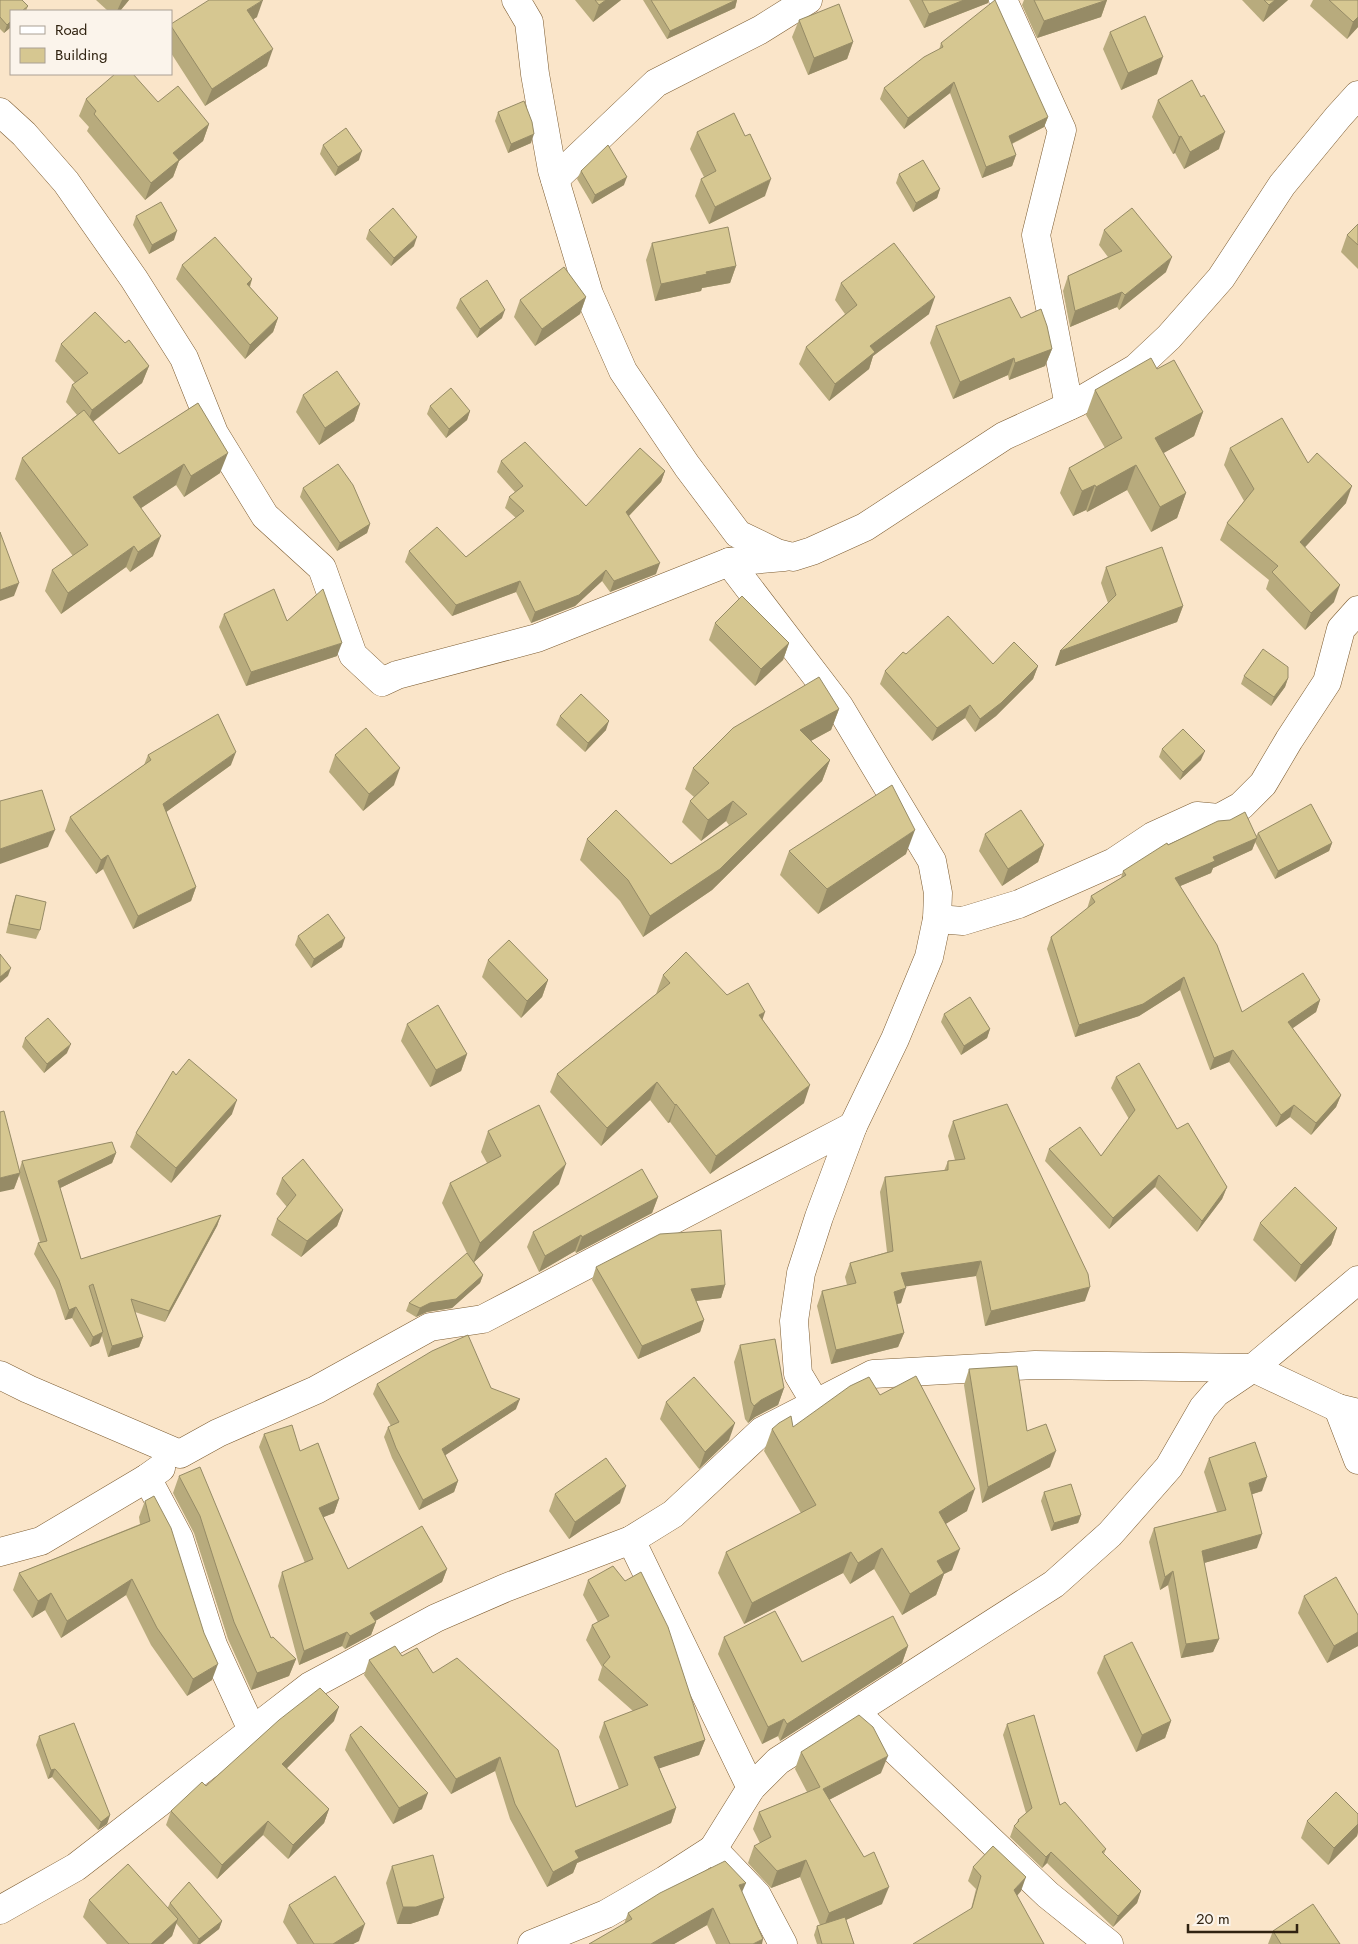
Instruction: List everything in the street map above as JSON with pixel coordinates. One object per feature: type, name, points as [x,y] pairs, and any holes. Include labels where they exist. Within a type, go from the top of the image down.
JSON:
[{"type":"street","points":[[516,0],[528,22],[535,74],[555,178],[589,294],[623,371],[687,466],[738,534],[777,553],[793,557]]},
{"type":"street","points":[[555,178],[656,83],[760,30],[808,0]]},
{"type":"street","points":[[1003,0],[1062,130],[1036,235],[1069,406]]},
{"type":"street","points":[[0,112],[24,134],[66,182],[134,279],[184,358],[214,433],[265,516],[322,568],[353,656],[382,682],[397,675],[537,638],[729,562],[793,557],[812,551],[865,527],[1004,436],[1069,406],[1136,368],[1169,336],[1221,278],[1282,185],[1338,117],[1358,96]]},
{"type":"street","points":[[729,562],[839,706],[932,861],[938,893],[937,918],[929,957],[895,1039],[853,1126],[819,1217],[801,1273],[795,1336],[798,1374],[816,1404]]},
{"type":"street","points":[[937,918],[964,920],[1019,904],[1114,862],[1153,836],[1198,816],[1219,818],[1241,806],[1263,784],[1289,740],[1328,682],[1341,629],[1358,610]]},
{"type":"street","points":[[0,1552],[41,1541],[146,1478],[180,1454],[218,1434],[316,1390],[430,1327],[483,1319],[853,1126]]},
{"type":"street","points":[[532,1944],[606,1914],[665,1880],[713,1849],[751,1788],[778,1761],[1054,1584],[1110,1534],[1169,1467],[1203,1408],[1216,1393],[1253,1368],[1358,1280]]},
{"type":"street","points":[[0,1910],[76,1867],[310,1686],[436,1618],[505,1588],[631,1540],[673,1514],[762,1432],[873,1374],[1035,1365],[1253,1368],[1348,1410],[1358,1460]]},
{"type":"street","points":[[0,1375],[28,1389],[180,1454]]},
{"type":"street","points":[[146,1478],[179,1538],[213,1645],[252,1730]]},
{"type":"street","points":[[631,1540],[751,1788]]},
{"type":"street","points":[[856,1712],[1048,1895],[1109,1944]]},
{"type":"street","points":[[713,1849],[757,1895],[783,1944]]},
{"type":"building","points":[[0,0],[22,0],[28,6],[23,10],[10,10],[10,22],[7,25],[0,17]]},
{"type":"building","points":[[209,0],[263,0],[247,10],[273,49],[212,89],[172,28],[172,23]]},
{"type":"building","points":[[595,0],[606,0],[599,5]]},
{"type":"building","points":[[651,0],[736,0],[670,31]]},
{"type":"building","points":[[922,0],[964,0],[929,14]]},
{"type":"building","points":[[995,0],[1048,117],[1009,136],[1016,155],[986,167],[954,82],[908,118],[884,88],[924,57],[943,47],[941,43]]},
{"type":"building","points":[[1034,0],[1107,0],[1044,21]]},
{"type":"building","points":[[1264,0],[1275,0],[1269,5]]},
{"type":"building","points":[[1329,0],[1358,0],[1358,17],[1353,22]]},
{"type":"building","points":[[839,4],[853,42],[814,58],[799,20]]},
{"type":"building","points":[[1145,16],[1163,57],[1128,73],[1110,32]]},
{"type":"building","points":[[114,75],[134,75],[158,102],[178,86],[209,124],[173,153],[179,160],[151,183],[94,114],[96,111],[86,99]]},
{"type":"building","points":[[1192,80],[1201,97],[1204,95],[1225,132],[1190,152],[1181,136],[1179,137],[1158,100]]},
{"type":"building","points":[[524,101],[532,122],[534,134],[511,144],[498,112]]},
{"type":"building","points":[[734,113],[745,136],[750,134],[771,179],[715,207],[701,179],[716,171],[697,132]]},
{"type":"building","points":[[346,128],[362,151],[338,167],[323,145]]},
{"type":"building","points":[[608,145],[627,177],[595,195],[581,171]]},
{"type":"building","points":[[923,160],[940,189],[916,203],[899,174]]},
{"type":"building","points":[[161,202],[177,231],[152,245],[136,216]]},
{"type":"building","points":[[393,208],[417,237],[394,258],[369,230]]},
{"type":"building","points":[[1132,208],[1172,257],[1125,295],[1122,292],[1075,311],[1068,276],[1122,251],[1104,230]]},
{"type":"building","points":[[1358,224],[1358,245],[1347,235]]},
{"type":"building","points":[[728,227],[736,266],[661,284],[652,243]]},
{"type":"building","points":[[215,237],[252,279],[247,284],[278,318],[250,345],[182,265]]},
{"type":"building","points":[[894,243],[935,297],[870,346],[875,352],[835,384],[806,347],[857,305],[841,283]]},
{"type":"building","points":[[564,267],[586,297],[542,329],[520,300]]},
{"type":"building","points":[[487,280],[505,310],[480,329],[460,299]]},
{"type":"building","points":[[1010,297],[1021,318],[1041,309],[1052,349],[1015,363],[1014,358],[960,382],[936,326]]},
{"type":"building","points":[[95,312],[125,343],[129,340],[149,366],[92,410],[72,385],[88,373],[61,344]]},
{"type":"building","points":[[1151,358],[1157,369],[1174,360],[1203,412],[1155,438],[1186,493],[1160,507],[1136,465],[1096,487],[1095,485],[1082,491],[1069,468],[1122,438],[1095,390]]},
{"type":"building","points":[[337,371],[360,404],[325,428],[303,395]]},
{"type":"building","points":[[451,388],[470,411],[449,429],[430,406]]},
{"type":"building","points":[[198,403],[228,453],[191,476],[184,464],[133,497],[161,536],[138,552],[134,546],[68,593],[52,570],[88,545],[22,458],[84,410],[119,454]]},
{"type":"building","points":[[1282,418],[1308,463],[1317,453],[1352,486],[1300,542],[1340,585],[1311,613],[1272,572],[1278,566],[1227,523],[1254,489],[1230,448]]},
{"type":"building","points":[[525,442],[586,506],[640,448],[665,471],[626,512],[660,563],[614,581],[606,570],[579,595],[535,612],[520,581],[456,605],[409,551],[437,527],[466,557],[524,511],[509,497],[523,486],[501,461]]},
{"type":"building","points":[[338,464],[353,485],[370,524],[340,543],[303,488]]},
{"type":"building","points":[[0,532],[19,583],[0,590]]},
{"type":"building","points":[[1162,547],[1183,606],[1060,651],[1116,595],[1106,567]]},
{"type":"building","points":[[274,589],[287,621],[323,589],[342,643],[251,672],[224,614]]},
{"type":"building","points":[[742,596],[789,643],[761,669],[715,623]]},
{"type":"building","points":[[948,616],[993,664],[1014,642],[1038,666],[1001,703],[980,719],[970,705],[937,728],[885,671],[903,652],[906,654]]},
{"type":"building","points":[[1263,649],[1288,667],[1288,678],[1274,697],[1244,676]]},
{"type":"building","points":[[819,677],[839,709],[800,730],[830,760],[720,869],[650,916],[628,880],[587,839],[616,810],[671,864],[747,814],[733,801],[708,820],[690,801],[709,783],[693,768],[733,728]]},
{"type":"building","points":[[581,694],[609,721],[588,743],[560,716]]},
{"type":"building","points":[[218,714],[236,752],[163,804],[196,887],[138,916],[108,855],[101,860],[70,817],[151,760],[148,755]]},
{"type":"building","points":[[366,728],[400,768],[369,794],[335,755]]},
{"type":"building","points":[[1183,729],[1205,751],[1183,772],[1162,749]]},
{"type":"building","points":[[892,785],[915,830],[827,889],[789,851]]},
{"type":"building","points":[[42,790],[55,830],[0,849],[0,801]]},
{"type":"building","points":[[1311,804],[1332,843],[1278,871],[1258,833]]},
{"type":"building","points":[[1021,810],[1044,845],[1008,869],[985,834]]},
{"type":"building","points":[[1245,812],[1257,838],[1213,857],[1215,861],[1175,878],[1217,945],[1242,1012],[1303,973],[1320,1000],[1288,1022],[1341,1095],[1316,1123],[1294,1105],[1281,1115],[1233,1050],[1214,1058],[1184,977],[1143,1004],[1079,1025],[1051,937],[1095,902],[1091,896],[1126,875],[1123,871],[1167,843],[1168,845],[1218,821],[1230,820]]},
{"type":"building","points":[[16,895],[46,902],[40,930],[9,924]]},
{"type":"building","points":[[328,914],[345,938],[314,959],[298,936]]},
{"type":"building","points":[[509,940],[548,980],[527,1001],[488,960]]},
{"type":"building","points":[[686,952],[727,995],[748,983],[765,1012],[759,1015],[810,1085],[716,1156],[657,1082],[607,1128],[557,1074],[670,983],[663,975]]},
{"type":"building","points":[[0,954],[11,968],[0,977]]},
{"type":"building","points":[[970,997],[990,1029],[964,1046],[944,1014]]},
{"type":"building","points":[[438,1005],[467,1054],[436,1070],[407,1024]]},
{"type":"building","points":[[48,1018],[71,1044],[47,1064],[25,1038]]},
{"type":"building","points":[[189,1059],[237,1100],[176,1168],[136,1133],[173,1071],[176,1075]]},
{"type":"building","points":[[1139,1063],[1177,1129],[1188,1123],[1227,1187],[1202,1221],[1159,1175],[1113,1218],[1049,1149],[1080,1127],[1101,1156],[1135,1110],[1116,1077]]},
{"type":"building","points":[[1007,1104],[1088,1274],[1090,1287],[991,1311],[981,1261],[901,1273],[906,1288],[894,1292],[904,1333],[836,1350],[822,1291],[856,1283],[850,1263],[893,1251],[885,1177],[948,1170],[948,1161],[965,1159],[953,1121]]},
{"type":"building","points":[[539,1105],[566,1164],[480,1243],[450,1183],[501,1156],[488,1131]]},
{"type":"building","points":[[4,1111],[20,1173],[0,1178],[0,1112]]},
{"type":"building","points":[[112,1142],[116,1153],[58,1181],[81,1259],[221,1215],[169,1311],[131,1299],[143,1337],[112,1346],[93,1284],[89,1286],[103,1332],[93,1337],[76,1307],[69,1310],[59,1280],[38,1243],[47,1241],[22,1161]]},
{"type":"building","points":[[303,1159],[343,1210],[307,1241],[277,1219],[296,1195],[282,1178]]},
{"type":"building","points":[[642,1169],[658,1197],[582,1237],[581,1235],[545,1256],[533,1232]]},
{"type":"building","points":[[1295,1187],[1337,1228],[1301,1265],[1260,1223]]},
{"type":"building","points":[[721,1230],[725,1285],[691,1289],[704,1320],[642,1346],[596,1267],[660,1234]]},
{"type":"building","points":[[467,1253],[483,1275],[456,1299],[430,1303],[420,1308],[409,1303]]},
{"type":"building","points":[[468,1335],[491,1388],[520,1399],[442,1449],[458,1481],[423,1500],[396,1448],[388,1427],[399,1422],[377,1384],[432,1351]]},
{"type":"building","points":[[775,1339],[784,1388],[761,1400],[754,1406],[751,1402],[740,1345]]},
{"type":"building","points":[[1017,1366],[1027,1431],[1046,1424],[1056,1451],[988,1487],[969,1369]]},
{"type":"building","points":[[916,1376],[975,1489],[939,1512],[960,1549],[937,1561],[944,1573],[910,1594],[882,1548],[858,1563],[851,1552],[752,1603],[726,1552],[816,1505],[772,1429],[791,1416],[793,1427],[850,1386],[869,1377],[880,1395]]},
{"type":"building","points":[[694,1377],[735,1423],[705,1452],[666,1402]]},
{"type":"building","points":[[292,1425],[300,1451],[318,1443],[339,1499],[319,1508],[348,1569],[422,1526],[447,1569],[370,1613],[376,1622],[350,1636],[347,1632],[304,1651],[282,1572],[313,1559],[264,1434]]},
{"type":"building","points":[[1255,1442],[1267,1477],[1249,1483],[1262,1534],[1202,1551],[1219,1639],[1186,1644],[1173,1571],[1165,1577],[1154,1528],[1226,1510],[1209,1458]]},
{"type":"building","points":[[606,1458],[626,1486],[575,1522],[555,1494]]},
{"type":"building","points":[[200,1467],[271,1638],[273,1637],[296,1659],[257,1673],[234,1622],[200,1516],[179,1476]]},
{"type":"building","points":[[1071,1484],[1081,1515],[1054,1523],[1044,1492]]},
{"type":"building","points":[[154,1496],[171,1528],[204,1633],[218,1664],[193,1679],[157,1628],[132,1579],[67,1621],[51,1593],[38,1601],[19,1573],[150,1521],[145,1501]]},
{"type":"building","points":[[613,1566],[625,1581],[641,1572],[668,1627],[705,1740],[654,1757],[676,1808],[575,1851],[579,1858],[553,1872],[515,1804],[500,1757],[456,1779],[369,1660],[395,1646],[402,1656],[417,1648],[433,1673],[457,1658],[558,1750],[576,1807],[628,1785],[604,1722],[648,1705],[603,1665],[610,1657],[592,1625],[609,1616],[588,1580]]},
{"type":"building","points":[[1336,1577],[1358,1615],[1358,1632],[1334,1646],[1304,1596]]},
{"type":"building","points":[[775,1611],[802,1662],[893,1616],[908,1646],[787,1724],[784,1719],[768,1727],[724,1637]]},
{"type":"building","points":[[1132,1642],[1171,1721],[1142,1735],[1104,1656]]},
{"type":"building","points":[[320,1688],[339,1707],[282,1764],[329,1809],[293,1845],[268,1821],[222,1865],[171,1811],[202,1782],[206,1786],[279,1720]]},
{"type":"building","points":[[859,1715],[873,1727],[888,1756],[823,1789],[864,1857],[874,1852],[889,1887],[829,1913],[806,1860],[777,1871],[754,1846],[771,1837],[759,1812],[820,1787],[801,1752]]},
{"type":"building","points":[[1034,1715],[1060,1805],[1065,1802],[1106,1849],[1102,1852],[1141,1891],[1118,1916],[1051,1852],[1046,1857],[1014,1826],[1032,1808],[1007,1724]]},
{"type":"building","points":[[74,1723],[110,1815],[101,1822],[55,1769],[51,1770],[39,1736]]},
{"type":"building","points":[[361,1726],[428,1793],[399,1808],[350,1735]]},
{"type":"building","points":[[1336,1792],[1358,1814],[1358,1824],[1334,1848],[1307,1821]]},
{"type":"building","points":[[993,1846],[1026,1877],[1014,1890],[1044,1944],[913,1944],[972,1908],[981,1876],[973,1867]]},
{"type":"building","points":[[433,1855],[444,1898],[416,1907],[403,1907],[392,1866]]},
{"type":"building","points":[[725,1861],[746,1883],[739,1885],[763,1939],[753,1944],[730,1944],[713,1908],[651,1944],[589,1944],[632,1919],[628,1913],[660,1893]]},
{"type":"building","points":[[128,1864],[178,1919],[151,1944],[129,1944],[89,1900]]},
{"type":"building","points":[[335,1876],[365,1924],[333,1944],[314,1944],[289,1905]]},
{"type":"building","points":[[189,1882],[222,1921],[199,1939],[170,1903]]},
{"type":"building","points":[[1313,1904],[1340,1944],[1281,1944],[1273,1931]]},
{"type":"building","points":[[845,1917],[854,1944],[822,1944],[817,1926]]}]
